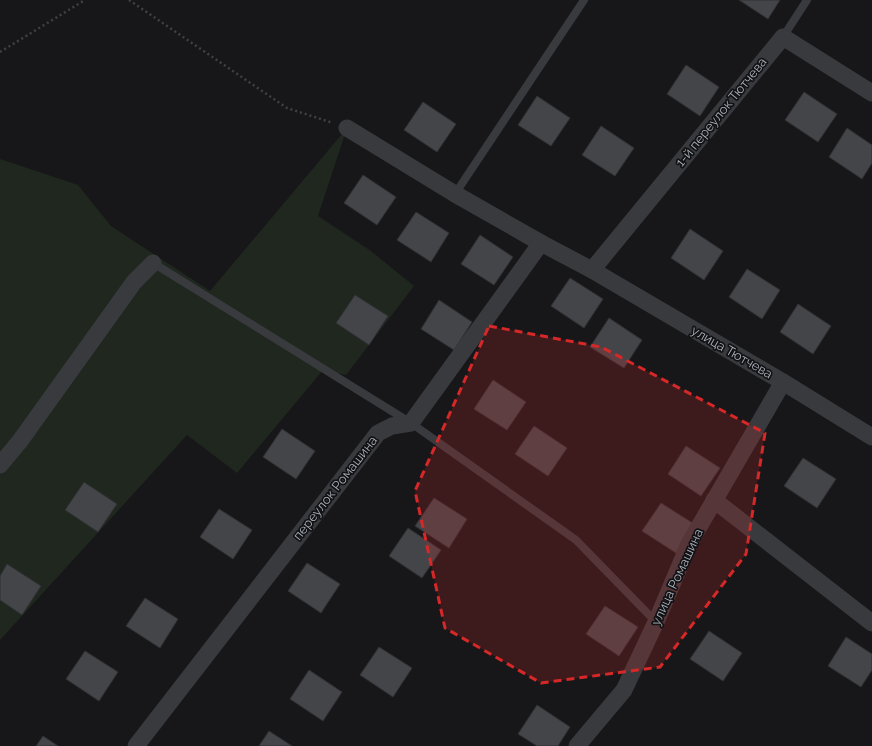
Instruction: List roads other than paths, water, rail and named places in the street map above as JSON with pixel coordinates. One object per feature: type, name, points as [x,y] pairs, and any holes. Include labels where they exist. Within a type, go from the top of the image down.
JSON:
[{"type":"street","points":[[783,37],[872,93]]},
{"type":"street","name":"1-й переулок Тютчева","points":[[592,270],[783,37]]},
{"type":"street","name":"улица Тютчева","points":[[347,128],[455,194],[592,270],[783,382],[872,437]]},
{"type":"street","points":[[411,423],[541,243]]},
{"type":"street","points":[[0,465],[20,441],[134,282],[154,263]]},
{"type":"street","name":"улица Ромашина","points":[[577,746],[624,690],[656,622],[689,544],[783,382]]},
{"type":"street","name":"переулок Ромашина","points":[[136,746],[378,433],[392,426],[411,423]]},
{"type":"street","points":[[714,500],[872,623]]},
{"type":"lane","points":[[455,194],[584,0]]},
{"type":"lane","points":[[783,37],[807,0]]},
{"type":"lane","points":[[154,263],[411,423],[576,540],[656,622]]}]
